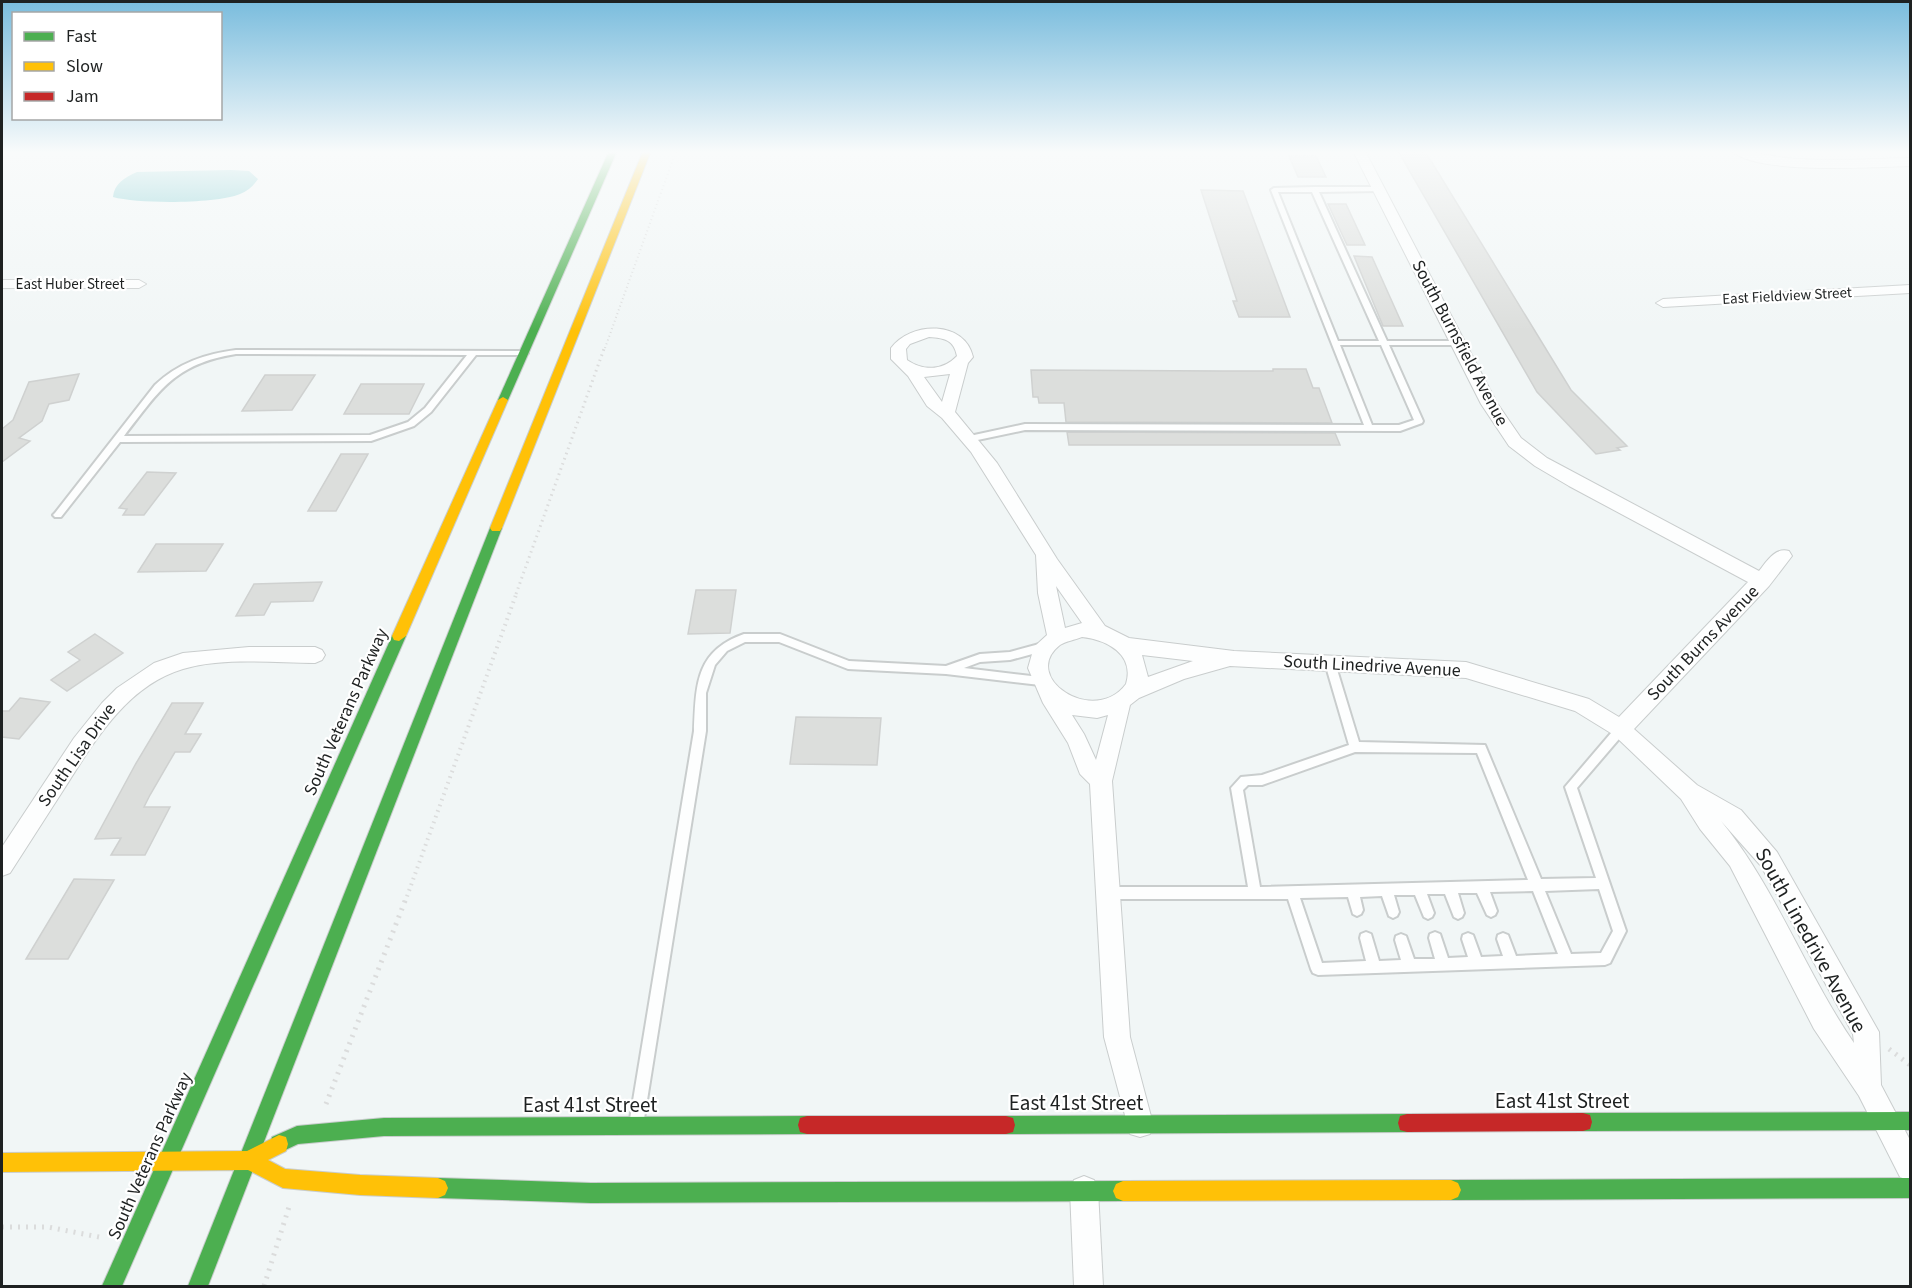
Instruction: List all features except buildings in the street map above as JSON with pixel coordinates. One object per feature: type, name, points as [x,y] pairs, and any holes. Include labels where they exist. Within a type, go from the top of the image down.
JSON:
[{"type":"main road","name":"South Veterans Parkway","points":[[112,1287],[587,211]]},
{"type":"main road","points":[[198,1287],[442,664],[623,211]]},
{"type":"main road","name":"East 41st Street","points":[[2,1162],[249,1160],[297,1135],[384,1127],[1899,1121]]},
{"type":"main road","name":"East 41st Street","points":[[249,1160],[283,1178],[297,1180],[360,1185],[591,1193],[1911,1188]]},
{"type":"street","name":"South Burnsfield Avenue","points":[[1390,211],[1489,404],[1515,442],[1575,482],[1762,582]]},
{"type":"street","name":"East Huber Street","points":[[2,284],[139,284]]},
{"type":"street","name":"East Fieldview Street","points":[[1663,303],[1911,289]]},
{"type":"street","points":[[947,413],[961,363],[965,357],[963,344],[948,335],[926,333],[906,339],[897,351],[902,364],[910,369],[924,386],[932,402],[947,413],[997,476],[1045,553],[1098,631]]},
{"type":"street","points":[[910,369],[932,373],[943,372],[961,363]]},
{"type":"street","points":[[1045,553],[1050,642]]},
{"type":"street","name":"South Burns Avenue","points":[[1621,729],[1762,582],[1783,556]]},
{"type":"street","points":[[1101,781],[1088,768],[1077,740],[1037,673],[1037,659],[1050,642],[1082,630],[1098,631],[1113,636],[1134,656],[1139,668],[1138,681],[1127,697],[1101,781],[1118,1037],[1140,1124]]},
{"type":"street","name":"South Linedrive Avenue","points":[[1125,645],[1234,659],[1466,670],[1582,705],[1621,729],[1689,792],[1733,817],[1769,859],[1866,1032],[1868,1087]]},
{"type":"street","name":"South Lisa Drive","points":[[2,866],[88,733],[117,699],[146,678],[165,667],[210,657],[315,655]]},
{"type":"street","name":"South Linedrive Avenue","points":[[1127,697],[1180,672],[1234,659]]},
{"type":"street","points":[[1043,685],[1054,698],[1070,706],[1088,710],[1106,708],[1127,697]]},
{"type":"street","name":"South Linedrive Avenue","points":[[1689,792],[1708,822],[1738,859],[1823,1020],[1868,1087],[1899,1121],[1911,1167]]},
{"type":"street","points":[[1084,1190],[1089,1287]]},
{"type":"lane","points":[[1283,211],[1369,428]]},
{"type":"lane","points":[[968,439],[1025,427],[1400,428],[1419,421],[1324,211]]},
{"type":"lane","points":[[1335,343],[1459,343]]},
{"type":"lane","points":[[58,515],[166,377],[187,364],[216,355],[236,352],[524,353]]},
{"type":"lane","points":[[117,439],[371,438],[394,432],[411,424],[428,410],[474,352]]},
{"type":"lane","points":[[636,1126],[700,731],[701,693],[710,663],[723,648],[744,638],[780,638],[848,665],[946,670],[1043,685]]},
{"type":"lane","points":[[946,670],[980,658],[1010,656],[1050,642]]},
{"type":"lane","points":[[1330,663],[1355,747]]},
{"type":"lane","points":[[1292,893],[1318,969],[1605,959],[1620,931],[1571,787],[1621,729]]},
{"type":"lane","points":[[1255,893],[1237,788],[1245,780],[1262,780],[1355,747],[1481,748],[1567,960]]},
{"type":"lane","points":[[1107,893],[1292,893],[1604,883]]},
{"type":"lane","points":[[1481,886],[1491,911]]},
{"type":"lane","points":[[1449,888],[1458,913]]},
{"type":"lane","points":[[1419,889],[1428,913]]},
{"type":"lane","points":[[1386,890],[1393,912]]},
{"type":"lane","points":[[1353,891],[1358,910]]},
{"type":"lane","points":[[1366,938],[1374,968]]},
{"type":"lane","points":[[1435,938],[1444,965]]},
{"type":"lane","points":[[1468,939],[1477,963]]},
{"type":"lane","points":[[1503,939],[1512,962]]},
{"type":"lane","points":[[1401,940],[1409,966]]},
{"type":"path","points":[[313,1132],[339,1075],[407,896],[654,211]]},
{"type":"path","points":[[264,1287],[297,1180]]},
{"type":"path","points":[[2,1227],[48,1227],[131,1243]]},
{"type":"traffic: fast","points":[[503,400],[586,211]]},
{"type":"traffic: fast","points":[[198,1286],[496,528]]},
{"type":"traffic: fast","points":[[112,1286],[399,636]]},
{"type":"traffic: fast","points":[[1583,1122],[1910,1121]]},
{"type":"traffic: fast","points":[[1006,1125],[1407,1123]]},
{"type":"traffic: fast","points":[[279,1144],[297,1135],[384,1127],[807,1125]]},
{"type":"traffic: fast","points":[[438,1188],[591,1193],[1123,1191]]},
{"type":"traffic: fast","points":[[1451,1190],[1910,1188]]},
{"type":"traffic: slow","points":[[496,528],[623,211]]},
{"type":"traffic: slow","points":[[399,636],[503,400]]},
{"type":"traffic: slow","points":[[2,1163],[249,1160],[279,1144]]},
{"type":"traffic: slow","points":[[249,1160],[283,1178],[360,1185],[438,1188]]},
{"type":"traffic: slow","points":[[1123,1191],[1451,1190]]},
{"type":"traffic: jam","points":[[1407,1123],[1583,1122]]},
{"type":"traffic: jam","points":[[807,1125],[1006,1125]]}]
